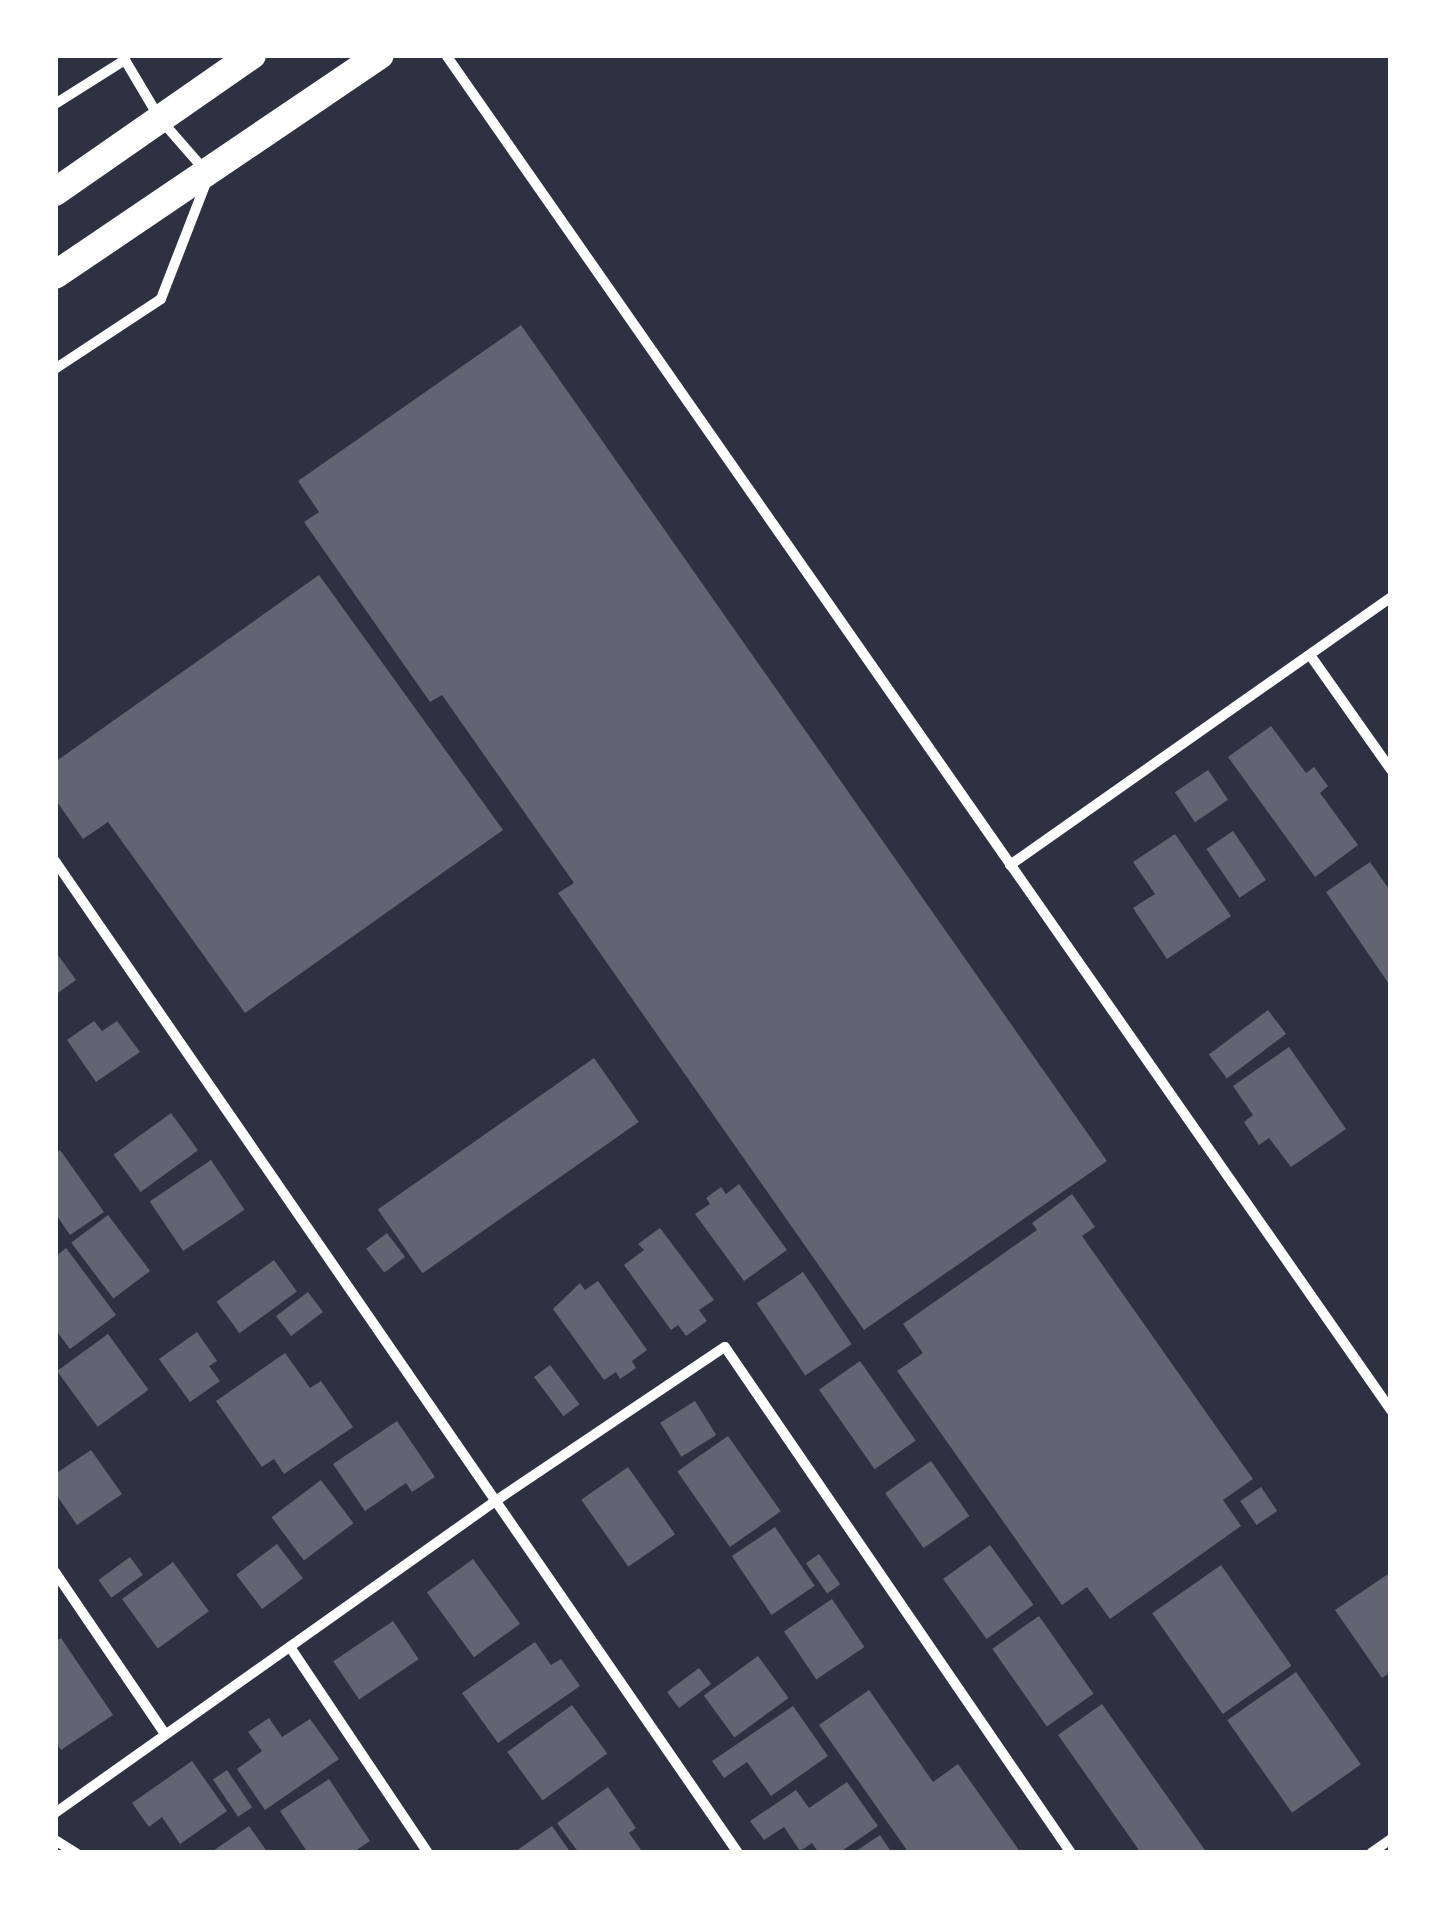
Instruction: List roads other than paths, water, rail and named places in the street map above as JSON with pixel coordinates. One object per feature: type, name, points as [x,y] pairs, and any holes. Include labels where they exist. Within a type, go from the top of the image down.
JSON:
[{"type":"highway","points":[[55,192],[252,55]]},
{"type":"highway","points":[[55,275],[209,175],[380,55]]},
{"type":"street","points":[[446,55],[1391,1410]]},
{"type":"street","points":[[55,104],[125,60],[160,119],[209,175],[161,299],[55,370]]},
{"type":"street","points":[[1010,865],[1391,598]]},
{"type":"street","points":[[1310,655],[1391,770]]},
{"type":"street","points":[[55,861],[738,1853]]},
{"type":"street","points":[[55,1813],[494,1502],[725,1347],[1071,1853]]},
{"type":"street","points":[[55,1572],[165,1734]]},
{"type":"street","points":[[290,1647],[428,1853]]},
{"type":"street","points":[[1377,1851],[1391,1839]]},
{"type":"street","points":[[55,1840],[76,1853]]}]
